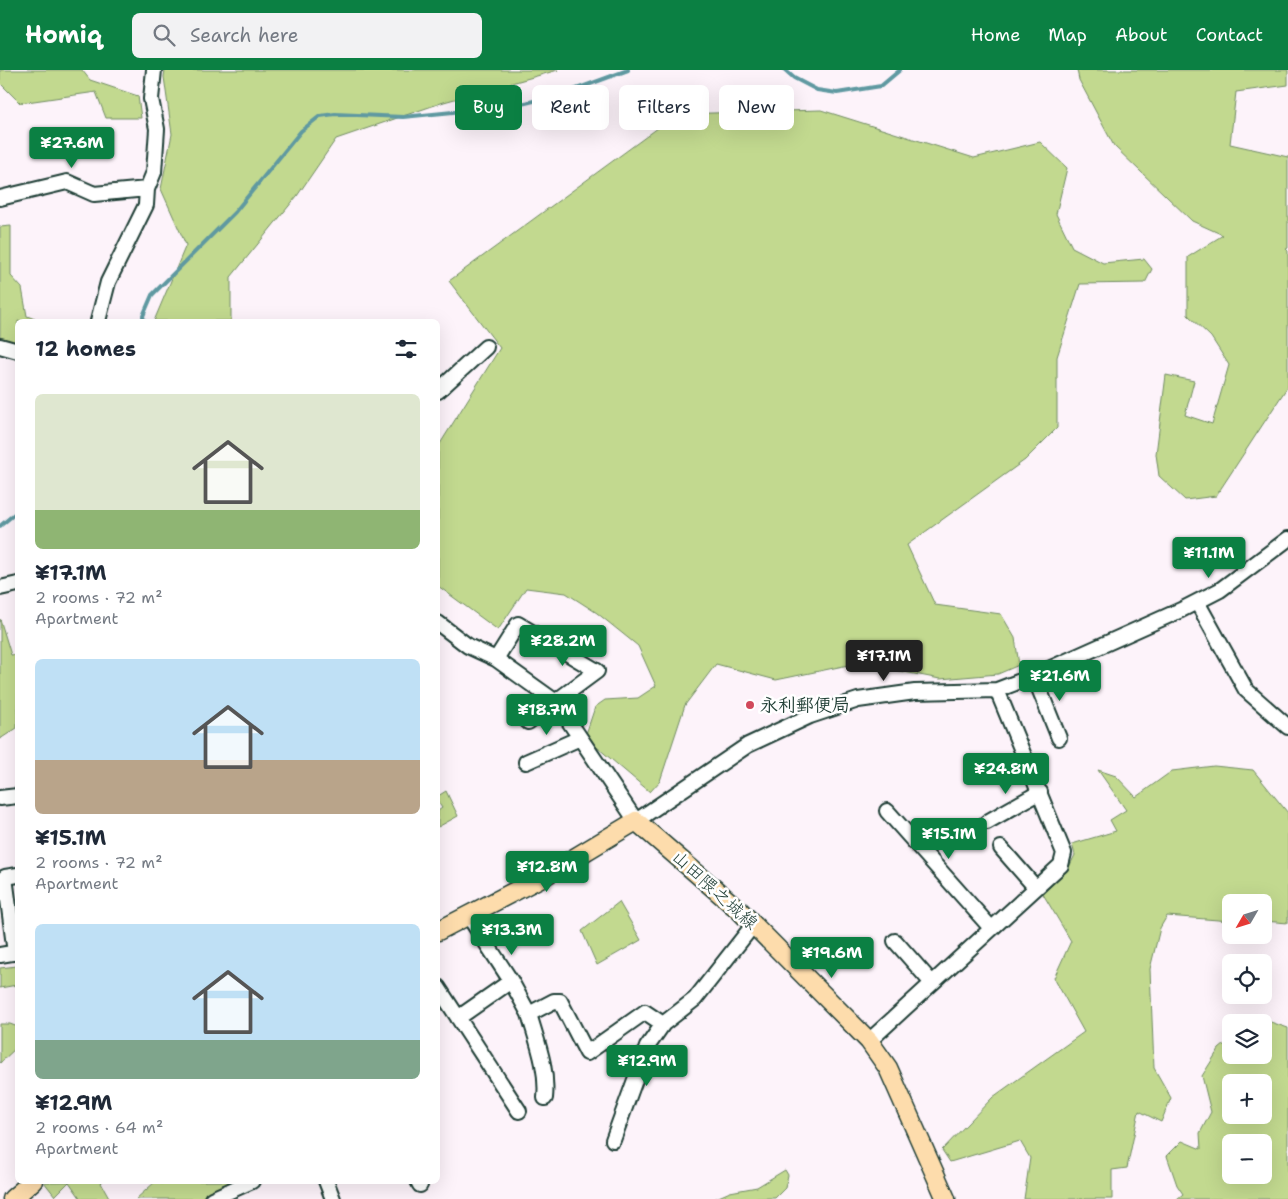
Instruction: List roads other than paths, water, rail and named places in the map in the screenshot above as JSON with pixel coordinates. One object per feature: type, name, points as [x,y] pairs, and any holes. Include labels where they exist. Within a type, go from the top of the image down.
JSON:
[{"type":"main road","points":[[440,930],[546,875],[636,821]]},
{"type":"main road","name":"山田隈之城線","points":[[636,821],[754,924],[870,1041],[888,1068],[946,1199]]},
{"type":"main road","points":[[12,1199],[30,1184]]},
{"type":"street","points":[[99,319],[108,282],[146,205],[147,189],[154,172],[157,129],[152,99],[154,70]]},
{"type":"street","points":[[0,198],[67,182],[94,194],[147,189]]},
{"type":"street","points":[[0,346],[15,350]]},
{"type":"street","points":[[440,389],[486,347]]},
{"type":"street","points":[[440,625],[468,646],[496,659],[556,702],[636,821],[748,745],[810,716],[858,700],[915,692],[997,690],[1034,676],[1197,602],[1220,590],[1288,539]]},
{"type":"street","points":[[0,588],[15,585]]},
{"type":"street","points":[[1197,602],[1246,690],[1288,727]]},
{"type":"street","points":[[496,659],[518,624],[597,671],[528,722]]},
{"type":"street","points":[[1034,676],[1059,738]]},
{"type":"street","points":[[870,1041],[1061,865],[1064,853],[997,690]]},
{"type":"street","points":[[526,762],[580,738]]},
{"type":"street","points":[[987,822],[1040,792]]},
{"type":"street","points":[[0,798],[15,796]]},
{"type":"street","points":[[886,811],[991,928]]},
{"type":"street","points":[[1001,848],[1036,888]]},
{"type":"street","points":[[15,875],[5,877],[15,946]]},
{"type":"street","points":[[468,914],[511,981],[529,1014],[543,1064],[546,1085],[545,1098]]},
{"type":"street","points":[[613,1140],[647,1047],[663,1024],[695,999],[754,924]]},
{"type":"street","points":[[895,942],[932,983]]},
{"type":"street","points":[[0,955],[15,953]]},
{"type":"street","points":[[458,1018],[511,981]]},
{"type":"street","points":[[440,990],[519,1111]]},
{"type":"street","points":[[529,1014],[554,1001],[560,1001],[587,1052],[644,1012],[663,1024]]},
{"type":"street","points":[[212,1199],[245,1184]]},
{"type":"street","points":[[327,1184],[333,1199]]},
{"type":"waterway","points":[[144,319],[143,316],[152,295],[235,212],[301,131],[320,116],[335,114],[403,117],[513,106],[563,94],[628,70]]},
{"type":"waterway","points":[[785,70],[794,78],[817,90],[837,93],[881,86],[900,70]]},
{"type":"waterway","points":[[0,526],[15,514]]},
{"type":"place","name":"永利郵便局","points":[[750,705]]}]
